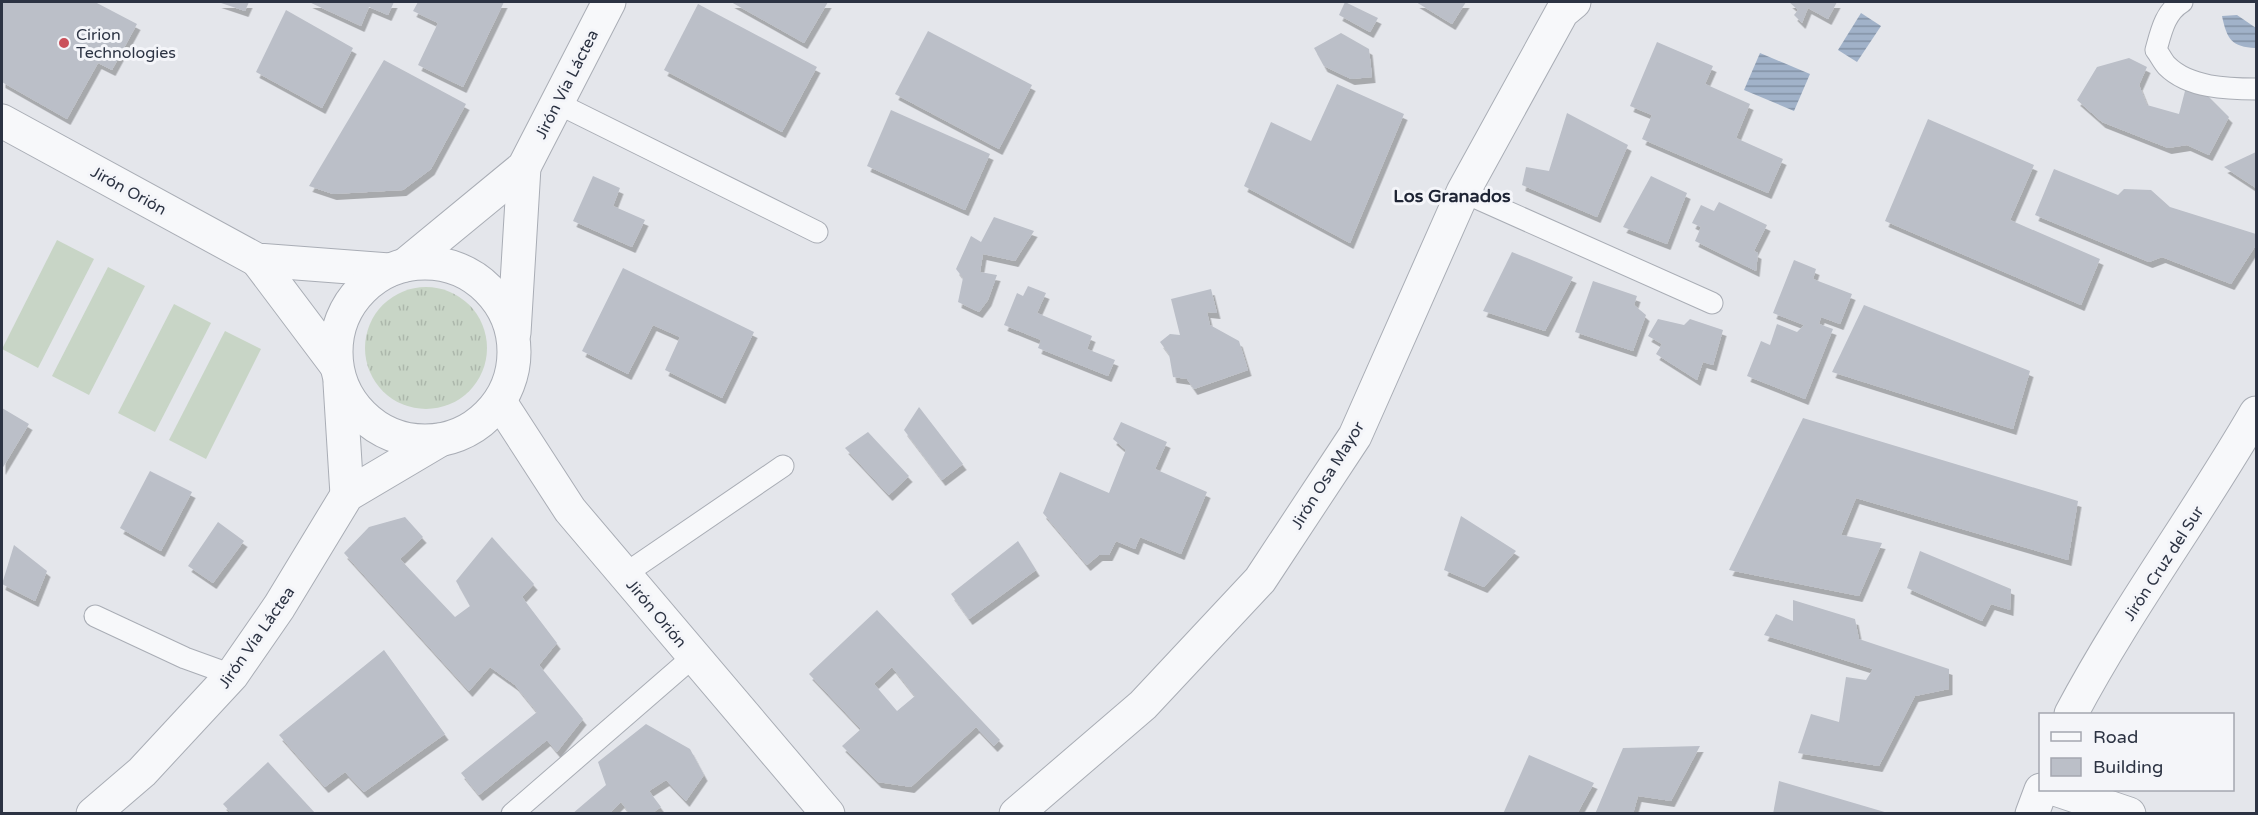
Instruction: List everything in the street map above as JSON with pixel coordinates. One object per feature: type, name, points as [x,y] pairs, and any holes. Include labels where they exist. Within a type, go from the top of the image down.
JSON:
[{"type":"street","name":"Jirón Vía Láctea","points":[[514,337],[524,167],[609,2]]},
{"type":"street","name":"Jirón Osa Mayor","points":[[1016,813],[1143,705],[1260,580],[1355,436],[1463,192],[1563,12],[1574,2]]},
{"type":"street","name":"Jirón Orión","points":[[2,121],[257,260],[338,372]]},
{"type":"street","name":"Jirón Vía Láctea","points":[[397,267],[524,167]]},
{"type":"street","name":"Jirón Orión","points":[[257,260],[397,267]]},
{"type":"street","points":[[338,372],[351,402],[368,421],[390,434],[415,441],[440,440],[475,427],[500,402],[510,382],[515,360],[514,337],[504,310],[486,287],[462,270],[434,263],[397,267],[369,282],[353,298],[342,319],[336,342],[338,372],[347,495]]},
{"type":"street","name":"Jirón Orión","points":[[500,402],[570,510],[828,813]]},
{"type":"street","name":"Jirón Cruz del Sur","points":[[2072,713],[2124,622],[2231,457],[2256,413]]},
{"type":"street","name":"Jirón Vía Láctea","points":[[93,813],[142,772],[232,675],[279,607],[347,495],[440,440]]},
{"type":"street","points":[[2032,813],[2040,791]]},
{"type":"street","points":[[2064,791],[2129,813]]},
{"type":"lane","points":[[2182,2],[2162,25],[2156,50],[2167,66],[2187,79],[2224,89],[2256,89]]},
{"type":"lane","points":[[557,103],[817,232]]},
{"type":"lane","points":[[1463,192],[1712,303]]},
{"type":"lane","points":[[625,574],[783,466]]},
{"type":"lane","points":[[95,616],[185,658],[232,675]]},
{"type":"lane","points":[[512,813],[694,656]]},
{"type":"green space","points":[[57,240],[94,259],[38,368],[2,349]]},
{"type":"green space","points":[[108,267],[145,286],[89,395],[52,376]]},
{"type":"green space","points":[[426,287],[449,291],[469,305],[483,325],[487,348],[483,371],[469,391],[449,405],[426,409],[403,405],[383,391],[369,371],[365,348],[369,325],[383,305],[403,291]]},
{"type":"green space","points":[[174,304],[211,323],[155,432],[118,413]]},
{"type":"green space","points":[[225,331],[261,349],[206,459],[169,440]]},
{"type":"water","points":[[1861,13],[1881,26],[1857,62],[1838,50]]},
{"type":"water","points":[[2237,15],[2256,28],[2256,48],[2236,44],[2228,36],[2222,16]]},
{"type":"water","points":[[1760,53],[1810,74],[1794,111],[1744,90]]},
{"type":"building","name":"Cirion Technologies","points":[[2,2],[95,2],[137,24],[112,70],[98,63],[67,119],[2,82]]},
{"type":"building","points":[[218,2],[249,2],[245,11]]},
{"type":"building","points":[[309,2],[394,2],[388,15],[369,7],[361,26]]},
{"type":"building","points":[[418,2],[504,2],[463,87],[418,65],[438,23],[413,11]]},
{"type":"building","points":[[731,2],[828,2],[804,43]]},
{"type":"building","points":[[1345,2],[1378,18],[1370,32],[1339,15]]},
{"type":"building","points":[[1416,2],[1466,2],[1452,24]]},
{"type":"building","points":[[1789,2],[1837,2],[1828,19],[1808,8],[1802,23],[1794,15],[1798,10]]},
{"type":"building","points":[[698,4],[817,67],[782,132],[664,70]]},
{"type":"building","points":[[286,10],[353,48],[322,108],[256,72]]},
{"type":"building","points":[[928,31],[1032,85],[999,149],[895,94]]},
{"type":"building","points":[[1341,33],[1369,49],[1372,77],[1351,79],[1324,66],[1314,48]]},
{"type":"building","points":[[1657,42],[1713,66],[1705,84],[1750,104],[1736,138],[1783,159],[1768,193],[1642,139],[1652,115],[1630,106]]},
{"type":"building","points":[[2129,58],[2147,67],[2139,85],[2147,105],[2179,114],[2185,91],[2197,85],[2229,117],[2209,155],[2187,145],[2168,148],[2102,122],[2077,100],[2097,67]]},
{"type":"building","points":[[384,60],[466,104],[431,169],[403,190],[333,194],[309,186]]},
{"type":"building","points":[[1337,84],[1404,114],[1350,243],[1244,186],[1271,122],[1311,141]]},
{"type":"building","points":[[891,110],[990,154],[965,210],[867,166]]},
{"type":"building","points":[[1567,113],[1628,145],[1597,217],[1522,185],[1526,167],[1549,171]]},
{"type":"building","points":[[1928,119],[2034,165],[2010,220],[2100,259],[2081,305],[1885,221]]},
{"type":"building","points":[[2256,152],[2256,188],[2224,167]]},
{"type":"building","points":[[2054,169],[2118,195],[2124,189],[2151,190],[2170,207],[2256,234],[2256,245],[2231,284],[2162,257],[2149,262],[2035,215]]},
{"type":"building","points":[[593,176],[620,188],[613,206],[645,220],[632,247],[573,221]]},
{"type":"building","points":[[1651,176],[1687,193],[1667,244],[1623,227]]},
{"type":"building","points":[[1719,202],[1767,225],[1754,251],[1758,253],[1756,271],[1695,241],[1701,227],[1692,223],[1701,205],[1714,211]]},
{"type":"building","points":[[994,217],[1034,231],[1015,261],[983,254],[980,272],[997,275],[988,300],[979,312],[958,302],[963,278],[956,269],[971,236],[981,242]]},
{"type":"building","points":[[1512,252],[1573,277],[1545,331],[1483,311]]},
{"type":"building","points":[[1794,260],[1816,269],[1813,279],[1852,294],[1840,324],[1821,317],[1819,324],[1833,329],[1805,399],[1747,376],[1761,341],[1770,345],[1777,324],[1797,332],[1804,325],[1773,313]]},
{"type":"building","points":[[623,268],[754,332],[722,398],[665,370],[680,337],[653,325],[628,374],[582,351]]},
{"type":"building","points":[[1593,281],[1637,296],[1634,305],[1646,315],[1633,351],[1575,332]]},
{"type":"building","points":[[1028,286],[1046,293],[1037,313],[1092,336],[1087,349],[1115,360],[1108,376],[1038,348],[1041,340],[1004,325],[1017,293],[1023,296]]},
{"type":"building","points":[[1211,289],[1217,313],[1207,312],[1210,325],[1239,341],[1248,370],[1194,389],[1187,379],[1173,377],[1169,354],[1160,342],[1170,334],[1180,335],[1171,299]]},
{"type":"building","points":[[1864,305],[2030,371],[2013,429],[1832,372]]},
{"type":"building","points":[[1658,319],[1684,325],[1690,319],[1723,330],[1713,365],[1703,362],[1697,380],[1656,354],[1662,344],[1648,336]]},
{"type":"building","points":[[919,407],[963,464],[942,480],[904,430]]},
{"type":"building","points":[[2,408],[29,424],[2,469]]},
{"type":"building","points":[[1803,418],[2078,501],[2068,560],[1856,498],[1841,535],[1882,543],[1859,596],[1729,570]]},
{"type":"building","points":[[1121,422],[1167,442],[1155,469],[1207,492],[1181,554],[1140,537],[1135,549],[1116,541],[1109,555],[1099,555],[1087,565],[1043,513],[1060,472],[1109,493],[1126,450],[1113,439]]},
{"type":"building","points":[[868,432],[909,476],[889,495],[845,448]]},
{"type":"building","points":[[150,471],[192,492],[161,551],[120,528]]},
{"type":"building","points":[[1461,516],[1516,551],[1484,587],[1444,570]]},
{"type":"building","points":[[405,517],[423,537],[400,559],[455,617],[470,606],[456,581],[492,537],[534,584],[522,597],[557,643],[539,665],[583,719],[557,752],[547,740],[479,795],[461,773],[537,712],[515,685],[490,667],[469,691],[344,553],[369,527]]},
{"type":"building","points":[[218,522],[244,541],[213,583],[188,566]]},
{"type":"building","points":[[1018,541],[1036,570],[969,619],[951,594]]},
{"type":"building","points":[[14,545],[47,571],[35,601],[2,584]]},
{"type":"building","points":[[1920,551],[2011,589],[2010,610],[1991,604],[1982,621],[1907,588]]},
{"type":"building","points":[[1793,600],[1855,619],[1859,639],[1949,669],[1949,689],[1915,696],[1879,766],[1798,753],[1811,714],[1839,722],[1846,677],[1866,680],[1873,669],[1764,635],[1776,614],[1793,621]]},
{"type":"building","points":[[877,610],[1000,740],[994,746],[976,727],[911,787],[878,782],[842,746],[861,729],[809,674]],"holes":[[[892,667],[915,696],[897,711],[874,684]]]},
{"type":"building","points":[[384,650],[445,734],[364,792],[345,772],[325,787],[279,735]]},
{"type":"building","points":[[646,724],[690,749],[704,775],[686,801],[666,780],[649,791],[661,807],[651,814],[630,814],[621,802],[609,814],[572,814],[606,785],[598,762]]},
{"type":"building","points":[[1700,746],[1671,801],[1638,796],[1633,814],[1595,814],[1623,748]]},
{"type":"building","points":[[1529,755],[1594,783],[1577,814],[1503,814]]},
{"type":"building","points":[[268,762],[316,814],[232,814],[223,804]]},
{"type":"building","points":[[1779,781],[1888,813],[1773,814]]},
{"type":"place","name":"Cirion Technologies","points":[[64,43]]},
{"type":"district","name":"Los Granados","points":[[1452,196]]}]
